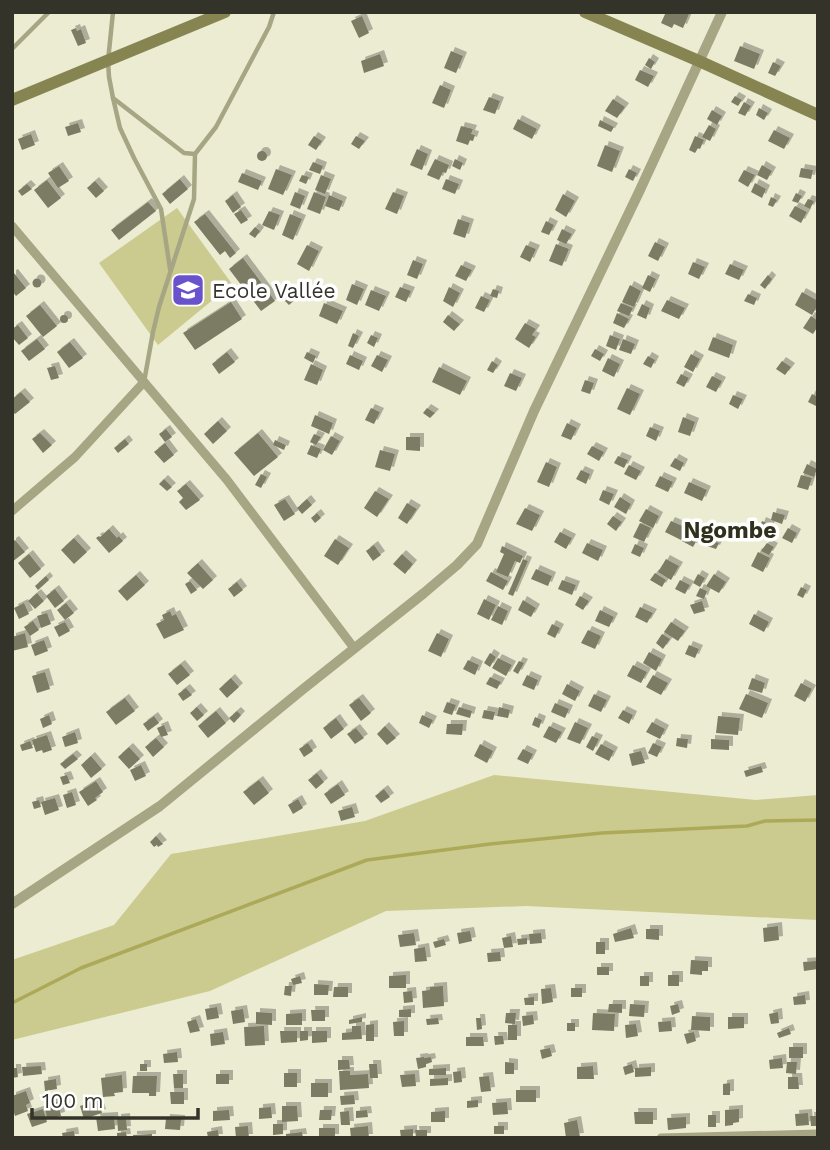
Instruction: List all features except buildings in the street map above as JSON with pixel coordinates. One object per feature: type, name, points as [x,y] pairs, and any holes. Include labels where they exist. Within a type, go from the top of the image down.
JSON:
[{"type":"main road","points":[[12,100],[225,12]]},
{"type":"main road","points":[[585,12],[818,116]]},
{"type":"street","points":[[12,904],[159,806],[424,593],[477,544],[534,411],[722,12]]},
{"type":"street","points":[[12,226],[227,480],[354,648]]},
{"type":"street","points":[[12,511],[75,457],[144,382]]},
{"type":"street","points":[[662,1138],[818,1134]]},
{"type":"lane","points":[[12,49],[49,12]]},
{"type":"lane","points":[[113,12],[108,77],[120,128],[161,209],[171,271]]},
{"type":"lane","points":[[144,382],[153,332],[194,199],[195,154],[216,127],[269,27],[274,12]]},
{"type":"lane","points":[[113,98],[184,153],[195,154]]},
{"type":"shaded area","points":[[177,208],[232,284],[158,345],[99,263]]},
{"type":"shaded area","points":[[494,775],[756,800],[818,795],[818,920],[526,906],[386,911],[210,991],[12,1040],[12,960],[114,925],[171,854],[365,821]]},
{"type":"waterway","points":[[12,1003],[81,968],[367,860],[602,833],[747,826],[765,821],[818,820]]},
{"type":"place","name":"Ecole Vallée","points":[[188,290]]},
{"type":"district","name":"Ngombe","points":[[730,530]]}]
